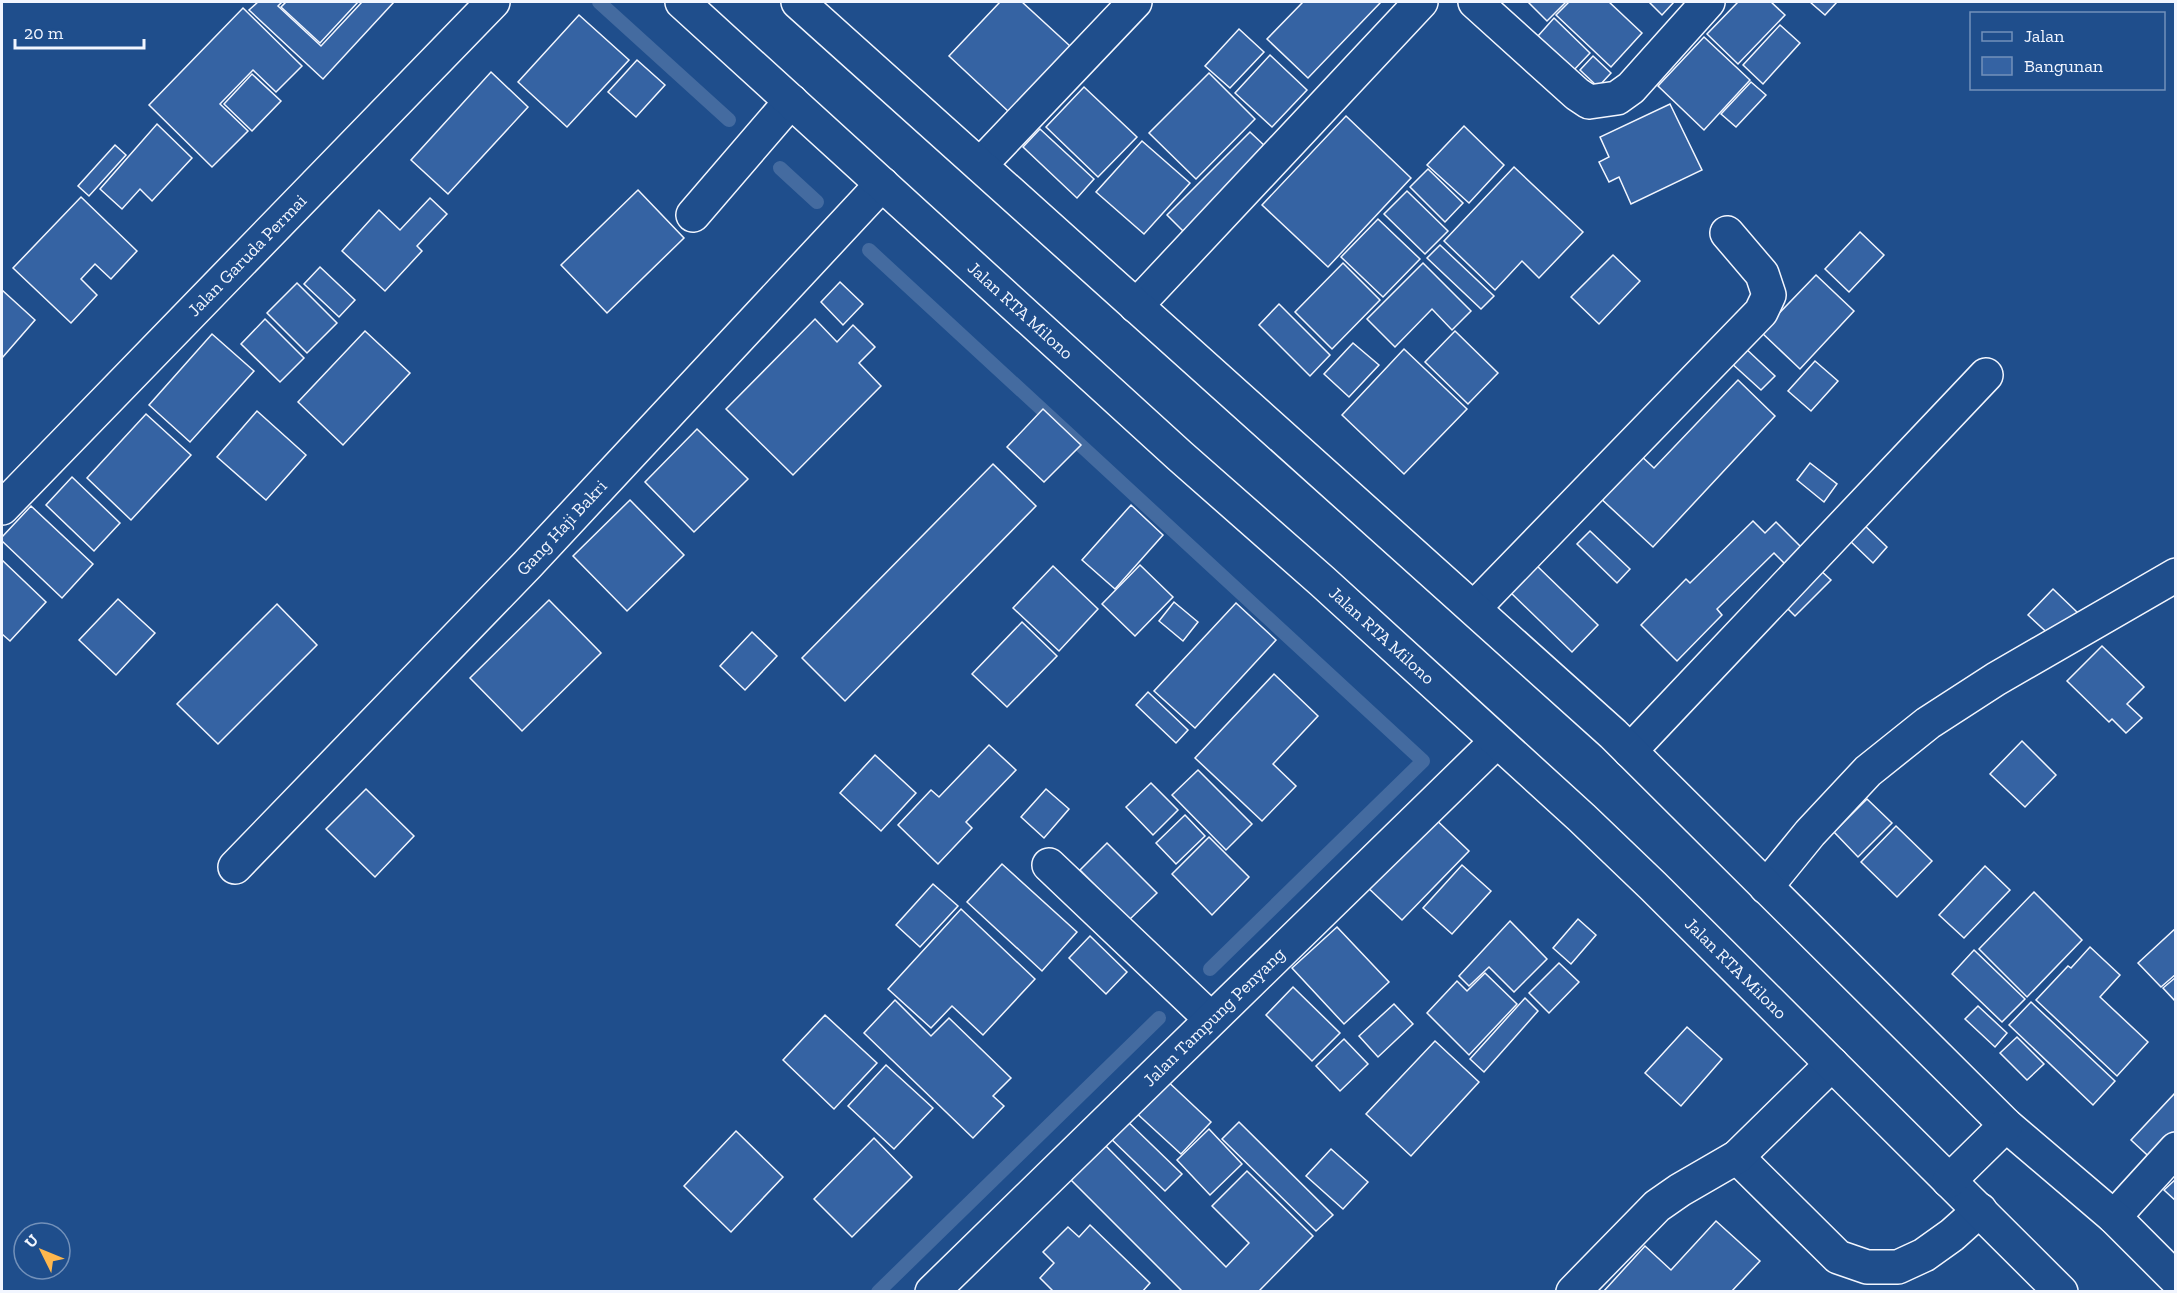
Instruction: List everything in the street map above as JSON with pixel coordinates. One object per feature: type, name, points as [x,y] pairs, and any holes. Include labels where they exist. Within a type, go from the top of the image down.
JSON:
[{"type":"main road","name":"Jalan Garuda Permai","points":[[2,508],[494,2]]},
{"type":"main road","name":"Jalan RTA Milono","points":[[682,2],[1497,741],[1653,886],[2061,1292]]},
{"type":"main road","points":[[798,2],[1474,608],[1630,751],[2006,1125],[2114,1217],[2175,1279]]},
{"type":"main road","points":[[980,165],[1135,2]]},
{"type":"main road","points":[[1136,306],[1420,2]]},
{"type":"main road","points":[[1475,2],[1577,94],[1589,102],[1617,98],[1631,88],[1708,2]]},
{"type":"main road","points":[[693,215],[791,101]]},
{"type":"main road","name":"Gang Haji Bakri","points":[[235,867],[527,566],[882,184]]},
{"type":"main road","points":[[1474,608],[1761,312],[1769,295],[1762,274],[1727,233]]},
{"type":"main road","points":[[1630,751],[1986,375]]},
{"type":"main road","points":[[1766,887],[1810,832],[1868,771],[1928,723],[1996,679],[2175,575]]},
{"type":"main road","name":"Jalan Tampung Penyang","points":[[932,1292],[1210,1018],[1497,741]]},
{"type":"main road","points":[[1049,865],[1210,1018]]},
{"type":"main road","points":[[1573,1292],[1657,1206],[1737,1157],[1833,1064]]},
{"type":"main road","points":[[1949,1180],[2006,1125]]},
{"type":"main road","points":[[2114,1217],[2175,1149]]},
{"type":"main road","points":[[1737,1157],[1838,1257],[1867,1267],[1898,1267],[1924,1255],[1952,1235],[1980,1210]]},
{"type":"building","points":[[258,2],[282,2],[278,6],[321,46],[362,2],[394,2],[323,79],[249,10]]},
{"type":"building","points":[[286,2],[358,2],[320,43],[281,7]]},
{"type":"building","points":[[1000,2],[1022,2],[1070,46],[1009,112],[949,56]]},
{"type":"building","points":[[1303,2],[1381,2],[1308,78],[1267,39]]},
{"type":"building","points":[[1528,2],[1566,2],[1547,21]]},
{"type":"building","points":[[1569,2],[1609,2],[1642,33],[1611,67],[1556,15]]},
{"type":"building","points":[[1649,2],[1674,2],[1662,15]]},
{"type":"building","points":[[1738,2],[1771,2],[1785,15],[1738,64],[1707,34]]},
{"type":"building","points":[[1810,2],[1837,2],[1825,15]]},
{"type":"building","points":[[243,8],[302,66],[276,92],[253,70],[220,104],[248,131],[212,167],[149,105]]},
{"type":"building","points":[[579,15],[629,60],[567,127],[518,82]]},
{"type":"building","points":[[1554,18],[1590,53],[1573,71],[1538,36]]},
{"type":"building","points":[[1780,25],[1800,43],[1763,84],[1743,65]]},
{"type":"building","points":[[1239,29],[1264,52],[1230,88],[1205,66]]},
{"type":"building","points":[[1704,37],[1750,80],[1704,130],[1658,86]]},
{"type":"building","points":[[1270,55],[1307,90],[1272,127],[1235,93]]},
{"type":"building","points":[[1593,56],[1611,73],[1598,87],[1580,70]]},
{"type":"building","points":[[637,60],[665,85],[636,117],[608,92]]},
{"type":"building","points":[[491,72],[528,107],[448,194],[411,160]]},
{"type":"building","points":[[1209,73],[1255,119],[1196,179],[1149,133]]},
{"type":"building","points":[[252,74],[281,101],[252,131],[224,104]]},
{"type":"building","points":[[1751,82],[1766,95],[1736,127],[1721,114]]},
{"type":"building","points":[[1084,87],[1137,137],[1098,177],[1046,127]]},
{"type":"building","points":[[1670,104],[1702,170],[1631,204],[1619,177],[1609,182],[1599,162],[1609,157],[1600,137]]},
{"type":"building","points":[[1346,116],[1411,178],[1328,267],[1262,205]]},
{"type":"building","points":[[157,124],[192,158],[152,201],[140,189],[122,209],[100,189]]},
{"type":"building","points":[[1464,126],[1504,165],[1469,203],[1427,165]]},
{"type":"building","points":[[1040,129],[1094,179],[1077,198],[1023,147]]},
{"type":"building","points":[[1250,132],[1267,148],[1184,232],[1167,215]]},
{"type":"building","points":[[1142,141],[1190,183],[1144,234],[1096,192]]},
{"type":"building","points":[[115,145],[126,155],[89,196],[78,186]]},
{"type":"building","points":[[1514,167],[1583,232],[1539,278],[1522,261],[1495,290],[1444,241]]},
{"type":"building","points":[[1428,169],[1463,203],[1445,222],[1410,187]]},
{"type":"building","points":[[638,190],[684,238],[607,313],[561,265]]},
{"type":"building","points":[[1407,191],[1448,231],[1425,254],[1384,214]]},
{"type":"building","points":[[81,197],[137,251],[111,279],[95,264],[81,279],[97,295],[71,323],[13,268]]},
{"type":"building","points":[[430,198],[447,214],[417,246],[422,251],[385,291],[342,251],[379,210],[400,230]]},
{"type":"building","points":[[1378,219],[1420,259],[1383,297],[1341,257]]},
{"type":"building","points":[[1860,232],[1884,255],[1849,292],[1825,269]]},
{"type":"building","points":[[1440,245],[1494,296],[1481,309],[1427,258]]},
{"type":"building","points":[[1613,255],[1640,281],[1599,324],[1571,297]]},
{"type":"building","points":[[1343,263],[1380,300],[1332,349],[1295,312]]},
{"type":"building","points":[[1423,263],[1471,311],[1452,330],[1432,309],[1395,347],[1367,319]]},
{"type":"building","points":[[320,267],[355,300],[339,317],[304,284]]},
{"type":"building","points":[[1816,275],[1854,311],[1800,369],[1761,332]]},
{"type":"building","points":[[840,282],[863,304],[843,325],[821,302]]},
{"type":"building","points":[[297,283],[337,323],[307,353],[267,313]]},
{"type":"building","points":[[2,290],[35,320],[2,358]]},
{"type":"building","points":[[1279,304],[1330,355],[1310,376],[1259,325]]},
{"type":"building","points":[[265,319],[304,358],[280,382],[241,344]]},
{"type":"building","points":[[815,319],[837,342],[853,325],[875,347],[859,363],[881,386],[793,475],[726,409]]},
{"type":"building","points":[[365,331],[410,373],[343,445],[298,402]]},
{"type":"building","points":[[1455,331],[1498,373],[1468,404],[1425,362]]},
{"type":"building","points":[[212,334],[254,371],[190,442],[149,405]]},
{"type":"building","points":[[1353,343],[1379,365],[1349,397],[1324,374]]},
{"type":"building","points":[[1743,346],[1775,376],[1761,390],[1729,361]]},
{"type":"building","points":[[1404,349],[1467,409],[1404,474],[1342,415]]},
{"type":"building","points":[[1815,361],[1838,381],[1811,411],[1788,391]]},
{"type":"building","points":[[1738,380],[1775,416],[1653,547],[1597,495],[1637,452],[1654,468]]},
{"type":"building","points":[[1043,409],[1081,445],[1044,482],[1007,447]]},
{"type":"building","points":[[257,411],[306,455],[266,500],[217,457]]},
{"type":"building","points":[[146,414],[191,455],[131,520],[87,478]]},
{"type":"building","points":[[697,429],[748,479],[694,532],[645,482]]},
{"type":"building","points":[[1810,463],[1837,484],[1824,502],[1797,480]]},
{"type":"building","points":[[993,464],[1036,506],[845,701],[802,658]]},
{"type":"building","points":[[72,477],[120,523],[94,551],[46,505]]},
{"type":"building","points":[[630,500],[684,555],[627,611],[573,556]]},
{"type":"building","points":[[1131,505],[1163,535],[1115,589],[1082,560]]},
{"type":"building","points":[[31,506],[93,564],[62,598],[2,541],[2,537]]},
{"type":"building","points":[[1753,521],[1765,533],[1776,522],[1802,548],[1785,564],[1774,553],[1717,609],[1722,615],[1677,661],[1641,625],[1686,579],[1690,583]]},
{"type":"building","points":[[1862,523],[1887,547],[1873,563],[1848,539]]},
{"type":"building","points":[[1590,531],[1630,569],[1617,583],[1577,544]]},
{"type":"building","points":[[2,560],[46,602],[10,641],[2,634]]},
{"type":"building","points":[[1535,564],[1598,625],[1572,652],[1509,591]]},
{"type":"building","points":[[1140,565],[1173,597],[1135,636],[1102,604]]},
{"type":"building","points":[[1053,566],[1098,609],[1059,651],[1013,608]]},
{"type":"building","points":[[1819,569],[1831,580],[1795,616],[1784,605]]},
{"type":"building","points":[[2053,589],[2078,613],[2054,639],[2028,615]]},
{"type":"building","points":[[118,599],[155,633],[116,675],[79,640]]},
{"type":"building","points":[[549,600],[601,653],[522,731],[470,678]]},
{"type":"building","points":[[1174,602],[1198,622],[1183,641],[1159,621]]},
{"type":"building","points":[[1236,603],[1276,640],[1195,728],[1154,691]]},
{"type":"building","points":[[277,604],[317,645],[218,744],[177,704]]},
{"type":"building","points":[[1022,622],[1057,656],[1007,707],[972,674]]},
{"type":"building","points":[[752,632],[777,656],[745,690],[720,666]]},
{"type":"building","points":[[2102,646],[2144,687],[2127,704],[2142,718],[2126,733],[2112,719],[2109,722],[2067,681]]},
{"type":"building","points":[[1274,674],[1318,716],[1273,764],[1296,786],[1262,821],[1195,758]]},
{"type":"building","points":[[1148,692],[1188,730],[1176,743],[1136,705]]},
{"type":"building","points":[[2022,741],[2056,775],[2025,807],[1990,774]]},
{"type":"building","points":[[989,745],[1016,770],[966,822],[972,828],[938,864],[898,825],[931,790],[939,797]]},
{"type":"building","points":[[875,755],[916,793],[881,831],[840,793]]},
{"type":"building","points":[[1198,770],[1252,824],[1226,850],[1172,795]]},
{"type":"building","points":[[1151,783],[1178,810],[1153,835],[1126,807]]},
{"type":"building","points":[[366,789],[414,836],[375,877],[326,829]]},
{"type":"building","points":[[1046,789],[1069,809],[1044,838],[1021,817]]},
{"type":"building","points":[[1867,799],[1892,823],[1858,857],[1834,832]]},
{"type":"building","points":[[1430,814],[1469,851],[1402,920],[1363,883]]},
{"type":"building","points":[[1185,815],[1205,836],[1176,864],[1156,843]]},
{"type":"building","points":[[1896,826],[1932,861],[1897,897],[1861,862]]},
{"type":"building","points":[[1209,837],[1249,877],[1212,915],[1172,874]]},
{"type":"building","points":[[1107,843],[1157,893],[1129,920],[1080,870]]},
{"type":"building","points":[[1002,864],[1077,932],[1042,971],[967,902]]},
{"type":"building","points":[[1462,865],[1491,891],[1452,934],[1423,908]]},
{"type":"building","points":[[1985,866],[2010,890],[1964,938],[1939,915]]},
{"type":"building","points":[[933,884],[958,906],[920,947],[896,925]]},
{"type":"building","points":[[2034,892],[2082,940],[2027,997],[1979,949]]},
{"type":"building","points":[[961,909],[1035,979],[983,1035],[952,1006],[931,1028],[888,989]]},
{"type":"building","points":[[1578,919],[1596,935],[1571,964],[1553,948]]},
{"type":"building","points":[[1510,921],[1547,959],[1514,992],[1489,967],[1469,986],[1459,976]]},
{"type":"building","points":[[1337,927],[1389,982],[1344,1024],[1292,968]]},
{"type":"building","points":[[2176,928],[2176,974],[2161,987],[2138,963]]},
{"type":"building","points":[[1090,936],[1127,972],[1106,994],[1069,958]]},
{"type":"building","points":[[2090,947],[2120,975],[2100,997],[2148,1042],[2117,1076],[2036,1000],[2068,966],[2071,968]]},
{"type":"building","points":[[1974,950],[2025,999],[2002,1022],[1952,974]]},
{"type":"building","points":[[1559,963],[1579,982],[1549,1013],[1529,993]]},
{"type":"building","points":[[1485,973],[1517,1004],[1469,1055],[1427,1013],[1457,981],[1467,991]]},
{"type":"building","points":[[2176,977],[2176,1002],[2163,988]]},
{"type":"building","points":[[1293,987],[1340,1033],[1312,1061],[1266,1015]]},
{"type":"building","points":[[1525,998],[1538,1011],[1484,1072],[1470,1059]]},
{"type":"building","points":[[895,1000],[931,1036],[949,1018],[1011,1078],[993,1096],[1004,1106],[973,1138],[864,1033]]},
{"type":"building","points":[[2031,1002],[2115,1081],[2093,1105],[2009,1025]]},
{"type":"building","points":[[1394,1004],[1413,1024],[1378,1057],[1359,1036]]},
{"type":"building","points":[[1978,1006],[2007,1033],[1995,1047],[1965,1019]]},
{"type":"building","points":[[825,1015],[877,1063],[834,1109],[783,1060]]},
{"type":"building","points":[[1687,1027],[1722,1059],[1681,1106],[1645,1073]]},
{"type":"building","points":[[2017,1037],[2044,1064],[2027,1080],[2000,1053]]},
{"type":"building","points":[[1344,1039],[1368,1064],[1340,1091],[1316,1066]]},
{"type":"building","points":[[1435,1041],[1479,1082],[1411,1156],[1366,1114]]},
{"type":"building","points":[[886,1065],[933,1108],[894,1149],[848,1106]]},
{"type":"building","points":[[1163,1077],[1211,1122],[1181,1154],[1133,1110]]},
{"type":"building","points":[[2176,1092],[2176,1147],[2158,1165],[2131,1140]]},
{"type":"building","points":[[1122,1116],[1182,1174],[1165,1191],[1105,1133]]},
{"type":"building","points":[[1239,1122],[1333,1215],[1316,1231],[1222,1139]]},
{"type":"building","points":[[1209,1129],[1242,1164],[1210,1195],[1177,1160]]},
{"type":"building","points":[[736,1131],[783,1177],[731,1232],[684,1186]]},
{"type":"building","points":[[1097,1137],[1226,1267],[1249,1243],[1212,1206],[1247,1171],[1313,1236],[1258,1292],[1183,1292],[1063,1172]]},
{"type":"building","points":[[874,1138],[912,1177],[852,1237],[814,1199]]},
{"type":"building","points":[[1331,1149],[1368,1182],[1343,1209],[1306,1176]]},
{"type":"building","points":[[2176,1179],[2176,1201],[2164,1190]]},
{"type":"building","points":[[1716,1221],[1760,1261],[1731,1292],[1603,1292],[1645,1246],[1671,1270]]},
{"type":"building","points":[[1090,1225],[1150,1283],[1142,1292],[1054,1292],[1040,1278],[1054,1263],[1043,1252],[1068,1227],[1079,1237]]},
{"type":"waterway","points":[[599,2],[729,120]]},
{"type":"waterway","points":[[780,168],[817,202]]},
{"type":"waterway","points":[[869,250],[1423,761],[1210,969]]},
{"type":"waterway","points":[[878,1292],[1159,1018]]}]
